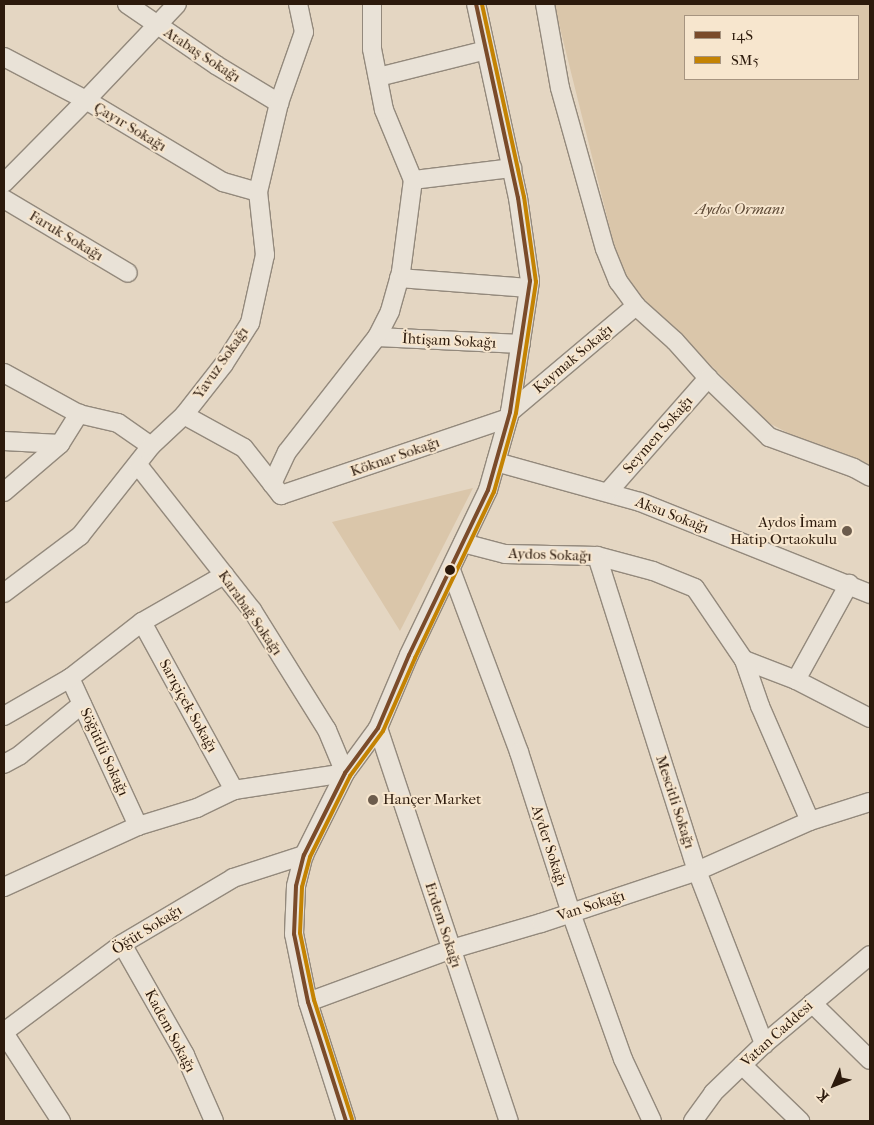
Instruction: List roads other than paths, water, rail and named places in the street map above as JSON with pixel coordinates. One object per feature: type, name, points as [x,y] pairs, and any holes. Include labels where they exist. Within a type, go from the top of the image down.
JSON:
[{"type":"street","name":"Atabaş Sokağı","points":[[127,4],[216,65],[279,103]]},
{"type":"street","points":[[4,183],[177,4]]},
{"type":"street","name":"Yavuz Sokağı","points":[[4,593],[80,536],[138,465],[151,446],[184,415],[224,364],[250,323],[265,255],[258,192],[279,103],[304,32],[298,4]]},
{"type":"street","points":[[277,490],[287,452],[377,337],[390,311],[399,278],[412,180],[384,110],[372,49],[372,4]]},
{"type":"street","points":[[346,1121],[308,1002],[294,934],[296,886],[304,855],[345,773],[378,728],[409,655],[488,490],[509,415],[530,281],[518,198],[476,4]]},
{"type":"street","points":[[545,4],[560,88],[605,249],[618,281],[636,306],[675,341],[708,378],[769,437],[854,468],[870,476]]},
{"type":"street","points":[[378,77],[486,50]]},
{"type":"street","name":"Çayır Sokağı","points":[[4,58],[86,100],[223,182],[258,192]]},
{"type":"street","points":[[412,180],[512,168]]},
{"type":"street","name":"Faruk Sokağı","points":[[4,200],[128,273]]},
{"type":"street","points":[[399,278],[529,288]]},
{"type":"street","name":"Kaymak Sokağı","points":[[509,415],[636,306]]},
{"type":"street","name":"İhtişam Sokağı","points":[[377,337],[520,344]]},
{"type":"street","points":[[4,373],[79,414],[118,423],[151,446]]},
{"type":"street","name":"Seymen Sokağı","points":[[608,492],[708,378]]},
{"type":"street","points":[[4,492],[60,444],[79,414]]},
{"type":"street","points":[[184,415],[244,448],[277,490]]},
{"type":"street","name":"Köknar Sokağı","points":[[277,490],[509,415]]},
{"type":"street","points":[[4,441],[60,444]]},
{"type":"street","name":"Aksu Sokağı","points":[[496,462],[640,502],[870,594]]},
{"type":"street","name":"Karabağ Sokağı","points":[[138,465],[252,610],[327,730],[345,773]]},
{"type":"street","name":"Aydos Sokağı","points":[[463,543],[505,554],[596,556],[653,571],[694,588],[744,660],[760,706],[810,821]]},
{"type":"street","name":"Mescitli Sokağı","points":[[596,556],[697,871],[764,1044]]},
{"type":"street","name":"Ayder Sokağı","points":[[451,570],[519,752],[571,913],[623,1059],[652,1121]]},
{"type":"street","points":[[4,716],[70,678],[142,622],[224,575]]},
{"type":"street","points":[[796,680],[849,584]]},
{"type":"street","name":"Sarıçiçek Sokağı","points":[[142,622],[234,790]]},
{"type":"street","points":[[744,660],[796,680],[870,718]]},
{"type":"street","name":"Söğütlü Sokağı","points":[[70,678],[138,826]]},
{"type":"street","points":[[4,764],[20,755],[82,704]]},
{"type":"street","name":"Erdem Sokağı","points":[[378,728],[509,1121]]},
{"type":"street","points":[[4,887],[138,826],[197,808],[234,790],[345,773]]},
{"type":"street","name":"Van Sokağı","points":[[308,1002],[452,949],[571,913],[697,871],[810,821],[870,802]]},
{"type":"street","name":"Öğüt Sokağı","points":[[4,1032],[122,944],[233,878],[304,855]]},
{"type":"street","name":"Kadem Sokağı","points":[[122,944],[185,1054],[214,1121]]},
{"type":"street","name":"Vatan Caddesi","points":[[693,1121],[713,1093],[742,1064],[870,955]]},
{"type":"street","points":[[812,1003],[870,1060]]},
{"type":"street","points":[[4,1032],[61,1121]]},
{"type":"street","points":[[742,1064],[800,1121]]},
{"type":"place","name":"Aydos İmam Hatip Ortaokulu","points":[[847,531]]},
{"type":"place","name":"Hançer Market","points":[[373,800]]},
{"type":"park label","name":"Aydos Ormanı","points":[[740,210]]}]
